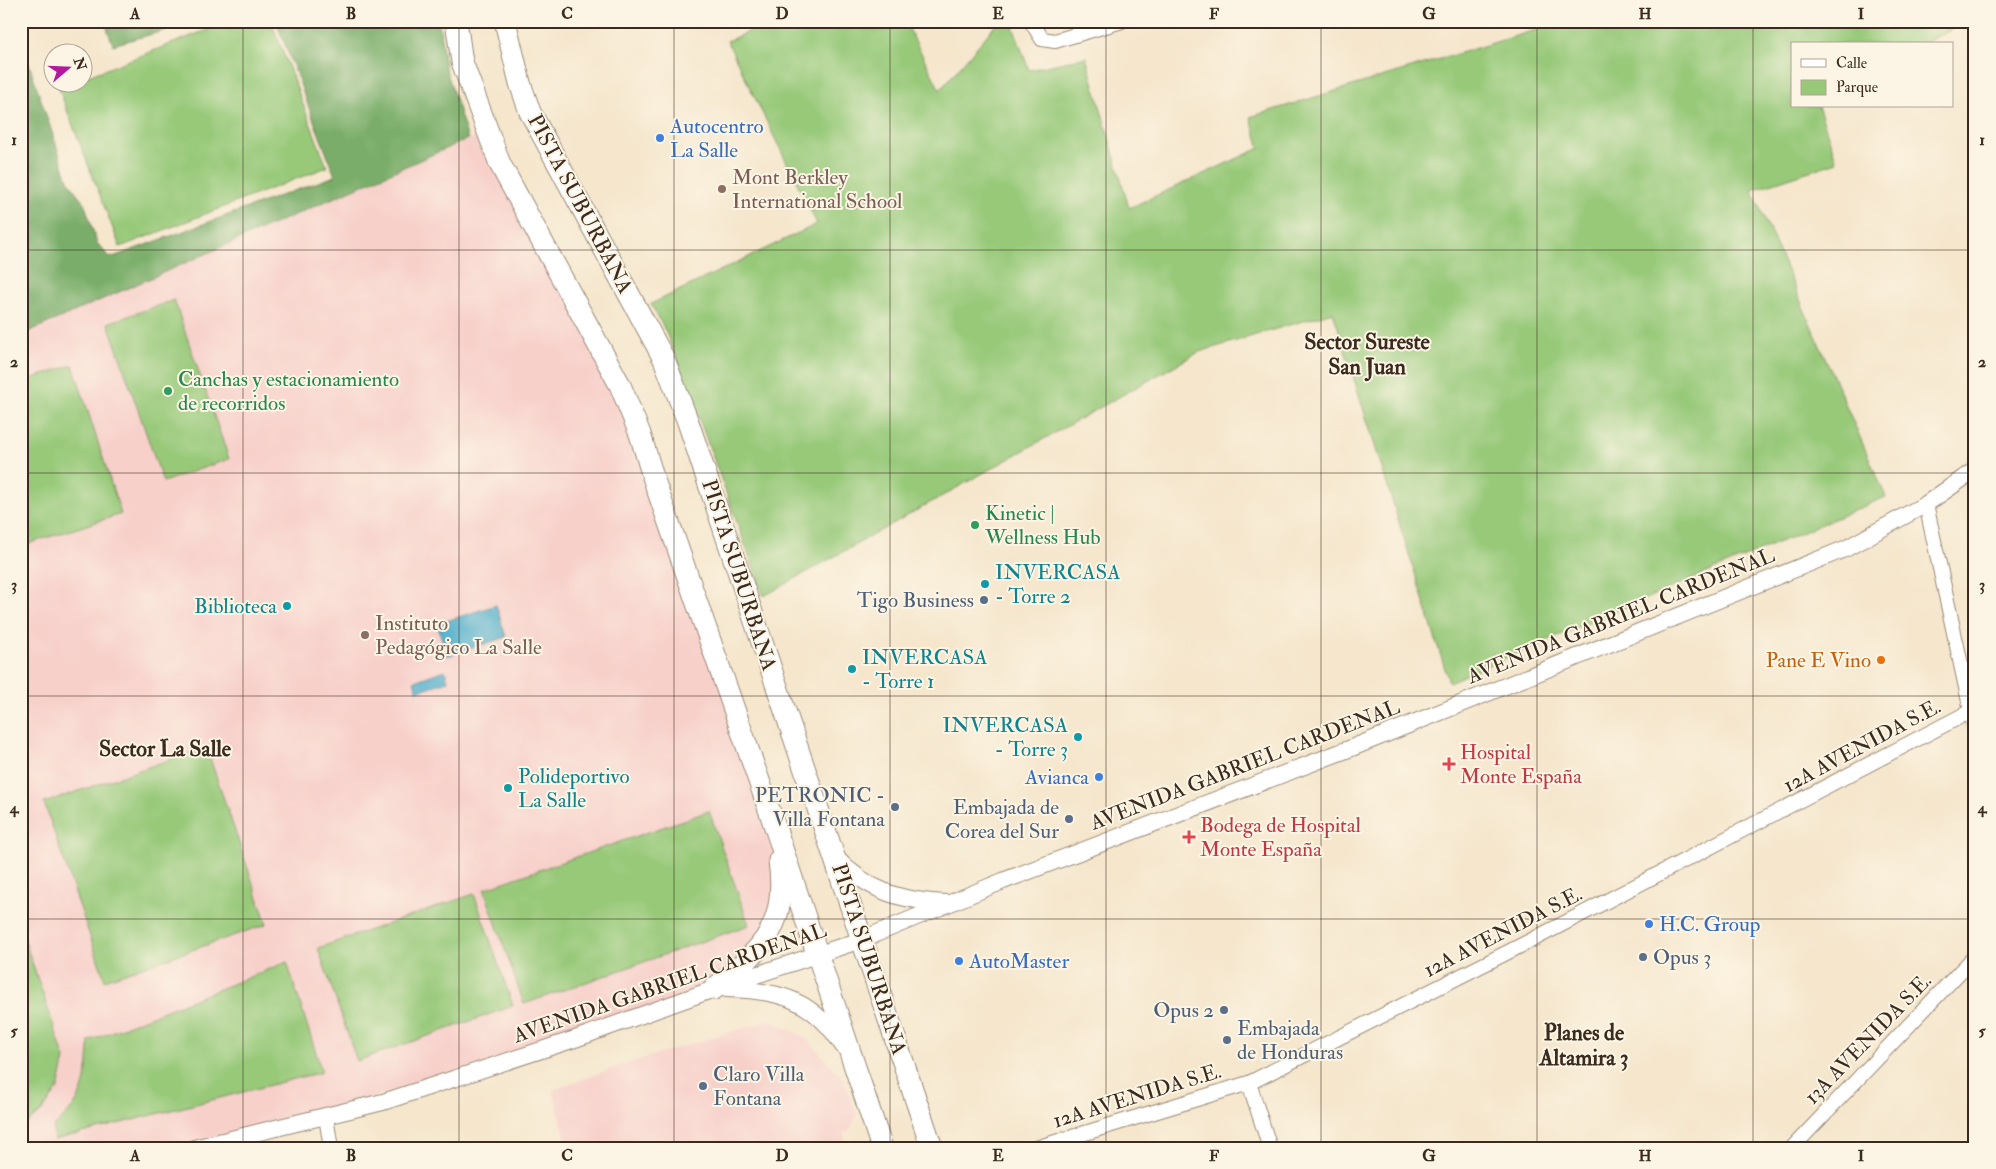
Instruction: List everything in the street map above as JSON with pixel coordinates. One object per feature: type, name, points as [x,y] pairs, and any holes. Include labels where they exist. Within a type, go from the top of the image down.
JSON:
[{"type":"main road","points":[[456,21],[462,62],[500,164],[620,385],[640,434],[654,480],[772,818],[882,1148]]},
{"type":"main road","name":"PISTA SUBURBANA","points":[[505,21],[520,83],[530,112],[664,359],[688,422],[932,1148]]},
{"type":"main road","points":[[714,989],[757,951],[765,941],[775,920],[780,880],[772,818]]},
{"type":"street","points":[[1031,21],[1042,39],[1055,42],[1122,21]]},
{"type":"street","name":"AVENIDA GABRIEL CARDENAL","points":[[194,1148],[383,1102],[575,1039],[714,989],[861,940],[1003,881],[1354,747],[1846,548],[1926,504],[1975,470]]},
{"type":"street","points":[[1926,504],[1975,729]]},
{"type":"street","name":"12A AVENIDA S.E.","points":[[1036,1148],[1249,1082],[1541,935],[1971,711]]},
{"type":"street","points":[[835,857],[861,881],[882,892],[918,901],[952,903]]},
{"type":"street","name":"13A AVENIDA S.E.","points":[[1792,1148],[1974,958]]},
{"type":"street","points":[[714,989],[741,989],[774,993],[806,1006],[830,1027],[854,1064]]},
{"type":"street","points":[[1249,1082],[1270,1148]]},
{"type":"street","points":[[326,1117],[331,1148]]},
{"type":"shaded area","name":"Instituto Pedagógico La Salle","points":[[489,131],[620,385],[772,818],[778,908],[714,989],[575,1039],[194,1148],[21,1148],[21,335]]},
{"type":"shaded area","name":"Claro Villa Fontana","points":[[770,1020],[806,1038],[843,1078],[857,1115],[849,1131],[843,1133],[848,1148],[568,1148],[553,1090],[622,1065]]},
{"type":"green space","points":[[109,21],[199,21],[113,45],[107,28]]},
{"type":"green space","points":[[230,21],[271,21],[327,167],[120,247],[60,92],[92,92],[92,75]]},
{"type":"green space","points":[[276,21],[439,21],[445,66],[468,139],[21,335],[21,40],[68,180],[85,205],[97,243],[110,258],[335,176]]},
{"type":"green space","points":[[774,21],[905,21],[940,90],[999,21],[1011,21],[1029,70],[1086,57],[1129,208],[1260,148],[1250,117],[1565,21],[1969,21],[1926,42],[1791,42],[1791,108],[1819,108],[1837,162],[1752,190],[1886,497],[1449,682],[1333,312],[1199,352],[764,596],[683,375],[666,332],[651,304],[817,224],[727,41]]},
{"type":"green space","name":"Canchas y estacionamiento de recorridos","points":[[174,300],[229,459],[163,482],[108,323]]},
{"type":"green space","points":[[73,365],[121,514],[21,546],[21,382]]},
{"type":"green space","points":[[206,747],[267,924],[105,980],[44,803]]},
{"type":"green space","points":[[709,811],[749,925],[524,1004],[484,889]]},
{"type":"green space","points":[[474,894],[513,1006],[357,1061],[318,948]]},
{"type":"green space","points":[[21,930],[65,1059],[58,1089],[42,1111],[21,1128]]},
{"type":"green space","points":[[287,962],[322,1072],[54,1140],[53,1128],[73,1107],[84,1084],[89,1041]]},
{"type":"water","points":[[496,605],[506,637],[447,656],[437,624]]},
{"type":"water","points":[[445,670],[448,681],[417,691],[414,681]]},
{"type":"place","name":"Autocentro La Salle","points":[[660,138]]},
{"type":"place","name":"Mont Berkley International School","points":[[722,189]]},
{"type":"place","name":"Canchas y estacionamiento de recorridos","points":[[168,391]]},
{"type":"place","name":"Kinetic | Wellness Hub","points":[[975,525]]},
{"type":"place","name":"INVERCASA - Torre 2","points":[[985,584]]},
{"type":"place","name":"Tigo Business","points":[[984,600]]},
{"type":"place","name":"Biblioteca","points":[[287,606]]},
{"type":"place","name":"Instituto Pedagógico La Salle","points":[[365,635]]},
{"type":"place","name":"Pane E Vino","points":[[1881,660]]},
{"type":"place","name":"INVERCASA - Torre 1","points":[[852,669]]},
{"type":"place","name":"INVERCASA - Torre 3","points":[[1078,737]]},
{"type":"place","name":"Hospital Monte España","points":[[1449,764]]},
{"type":"place","name":"Avianca","points":[[1099,777]]},
{"type":"place","name":"Polideportivo La Salle","points":[[508,788]]},
{"type":"place","name":"PETRONIC - Villa Fontana","points":[[895,807]]},
{"type":"place","name":"Embajada de Corea del Sur","points":[[1069,819]]},
{"type":"place","name":"Bodega de Hospital Monte España","points":[[1189,837]]},
{"type":"place","name":"H.C. Group","points":[[1649,924]]},
{"type":"place","name":"Opus 3","points":[[1643,957]]},
{"type":"place","name":"AutoMaster","points":[[959,961]]},
{"type":"place","name":"Opus 2","points":[[1224,1010]]},
{"type":"place","name":"Embajada de Honduras","points":[[1227,1040]]},
{"type":"place","name":"Claro Villa Fontana","points":[[703,1086]]},
{"type":"district","name":"Sector Sureste San Juan","points":[[1367,355]]},
{"type":"district","name":"Sector La Salle","points":[[165,749]]},
{"type":"district","name":"Planes de Altamira 3","points":[[1584,1046]]}]
